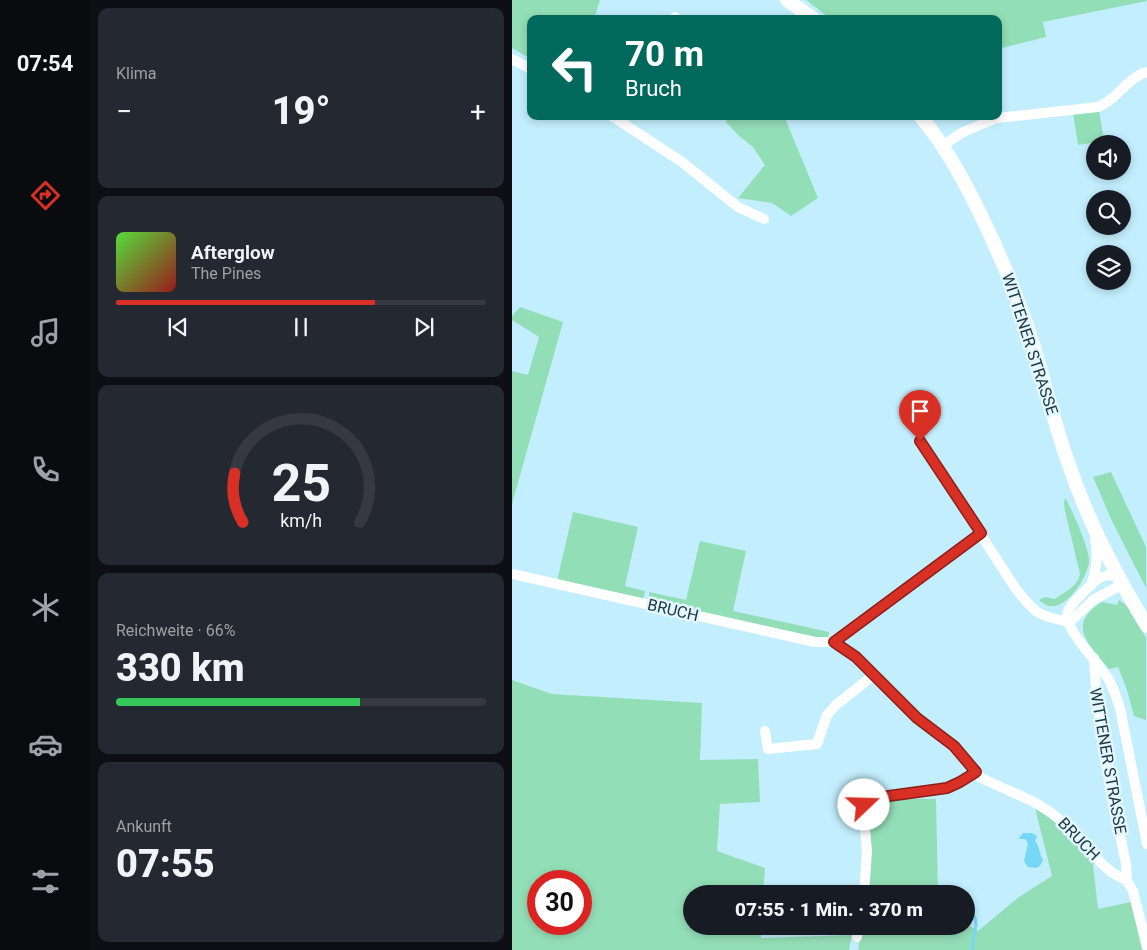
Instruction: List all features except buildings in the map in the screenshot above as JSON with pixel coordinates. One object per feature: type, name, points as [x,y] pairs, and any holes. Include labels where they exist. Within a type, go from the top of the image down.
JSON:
[{"type":"main road","points":[[787,0],[808,15]]},
{"type":"main road","name":"WITTENER STRASSE","points":[[923,120],[942,146],[969,190],[1012,284],[1030,336],[1067,461],[1094,527],[1122,581]]},
{"type":"main road","points":[[1122,581],[1146,626]]},
{"type":"street","points":[[512,59],[527,67]]},
{"type":"street","points":[[1002,118],[1098,107],[1107,104],[1140,74],[1146,72]]},
{"type":"street","points":[[618,120],[682,162],[738,207],[764,218]]},
{"type":"street","points":[[942,146],[963,132],[993,120]]},
{"type":"street","points":[[920,441],[1016,589],[1032,609],[1044,617],[1070,622],[1093,600],[1122,581]]},
{"type":"street","name":"WITTENER STRASSE","points":[[1090,586],[1095,573],[1098,554],[1094,527]]},
{"type":"street","points":[[834,642],[981,533]]},
{"type":"street","name":"BRUCH","points":[[512,574],[815,642],[834,642],[856,657],[917,718],[954,746],[976,772],[990,782],[1050,812],[1069,826],[1111,872],[1127,880]]},
{"type":"street","name":"WITTENER STRASSE","points":[[1122,581],[1113,574],[1098,579],[1080,596],[1068,611],[1067,616],[1073,632],[1109,679],[1115,692],[1120,708],[1146,844]]},
{"type":"street","name":"WITTENER STRASSE","points":[[1094,658],[1095,686],[1103,750],[1126,863],[1127,880]]},
{"type":"street","points":[[764,731],[768,749],[817,744],[827,715],[836,705],[875,674]]},
{"type":"street","points":[[865,885],[868,851],[863,808],[866,801],[874,798],[947,788],[976,772]]},
{"type":"street","points":[[1127,880],[1133,891],[1146,946]]},
{"type":"green space","points":[[512,0],[600,0],[595,15],[527,15],[527,57],[512,48]]},
{"type":"green space","points":[[806,0],[1147,1],[1043,22],[1046,37],[1002,48],[1002,15],[826,15]]},
{"type":"green space","points":[[1099,110],[1103,135],[1086,135],[1086,144],[1078,145],[1073,113]]},
{"type":"green space","points":[[786,120],[818,198],[791,216],[772,203],[738,198],[765,165],[753,147],[725,121]]},
{"type":"green space","points":[[520,307],[563,322],[512,504],[512,371],[528,375],[539,337],[512,320],[512,316]]},
{"type":"green space","points":[[1111,472],[1146,547],[1146,588],[1112,521],[1093,477]]},
{"type":"green space","points":[[1065,498],[1076,519],[1089,560],[1086,574],[1077,589],[1059,605],[1049,606],[1039,600],[1045,597],[1055,599],[1077,582],[1080,574],[1065,511]]},
{"type":"green space","points":[[573,512],[638,527],[625,586],[645,591],[643,601],[557,581]]},
{"type":"green space","points":[[700,541],[746,551],[733,611],[829,632],[828,639],[825,641],[649,603],[649,592],[686,600]]},
{"type":"green space","points":[[1119,600],[1133,613],[1146,638],[1146,720],[1134,716],[1118,667],[1109,669],[1084,635],[1085,619],[1091,611],[1102,602],[1117,605]]},
{"type":"green space","points":[[512,680],[552,694],[702,703],[700,760],[758,759],[760,802],[720,804],[717,851],[765,868],[764,885],[683,885],[683,935],[761,935],[761,938],[852,935],[849,950],[512,950]]},
{"type":"green space","points":[[936,799],[938,885],[868,885],[867,808],[879,802]]},
{"type":"green space","points":[[1035,808],[1063,827],[1096,862],[1093,865],[1098,909],[1131,902],[1142,950],[858,950],[860,935],[975,935],[975,929],[978,931],[1019,897],[1052,876]]},
{"type":"water","points":[[1023,833],[1032,833],[1037,836],[1035,841],[1043,860],[1040,866],[1036,868],[1028,867],[1024,861],[1028,843],[1025,839],[1019,838]]},
{"type":"waterway","points":[[975,917],[975,931]]},
{"type":"waterway","points":[[972,950],[974,935]]},
{"type":"route","points":[[864,805],[866,801],[874,798],[947,788],[976,772],[954,746],[926,726],[875,674],[856,657],[834,642],[981,533],[920,441]]}]
